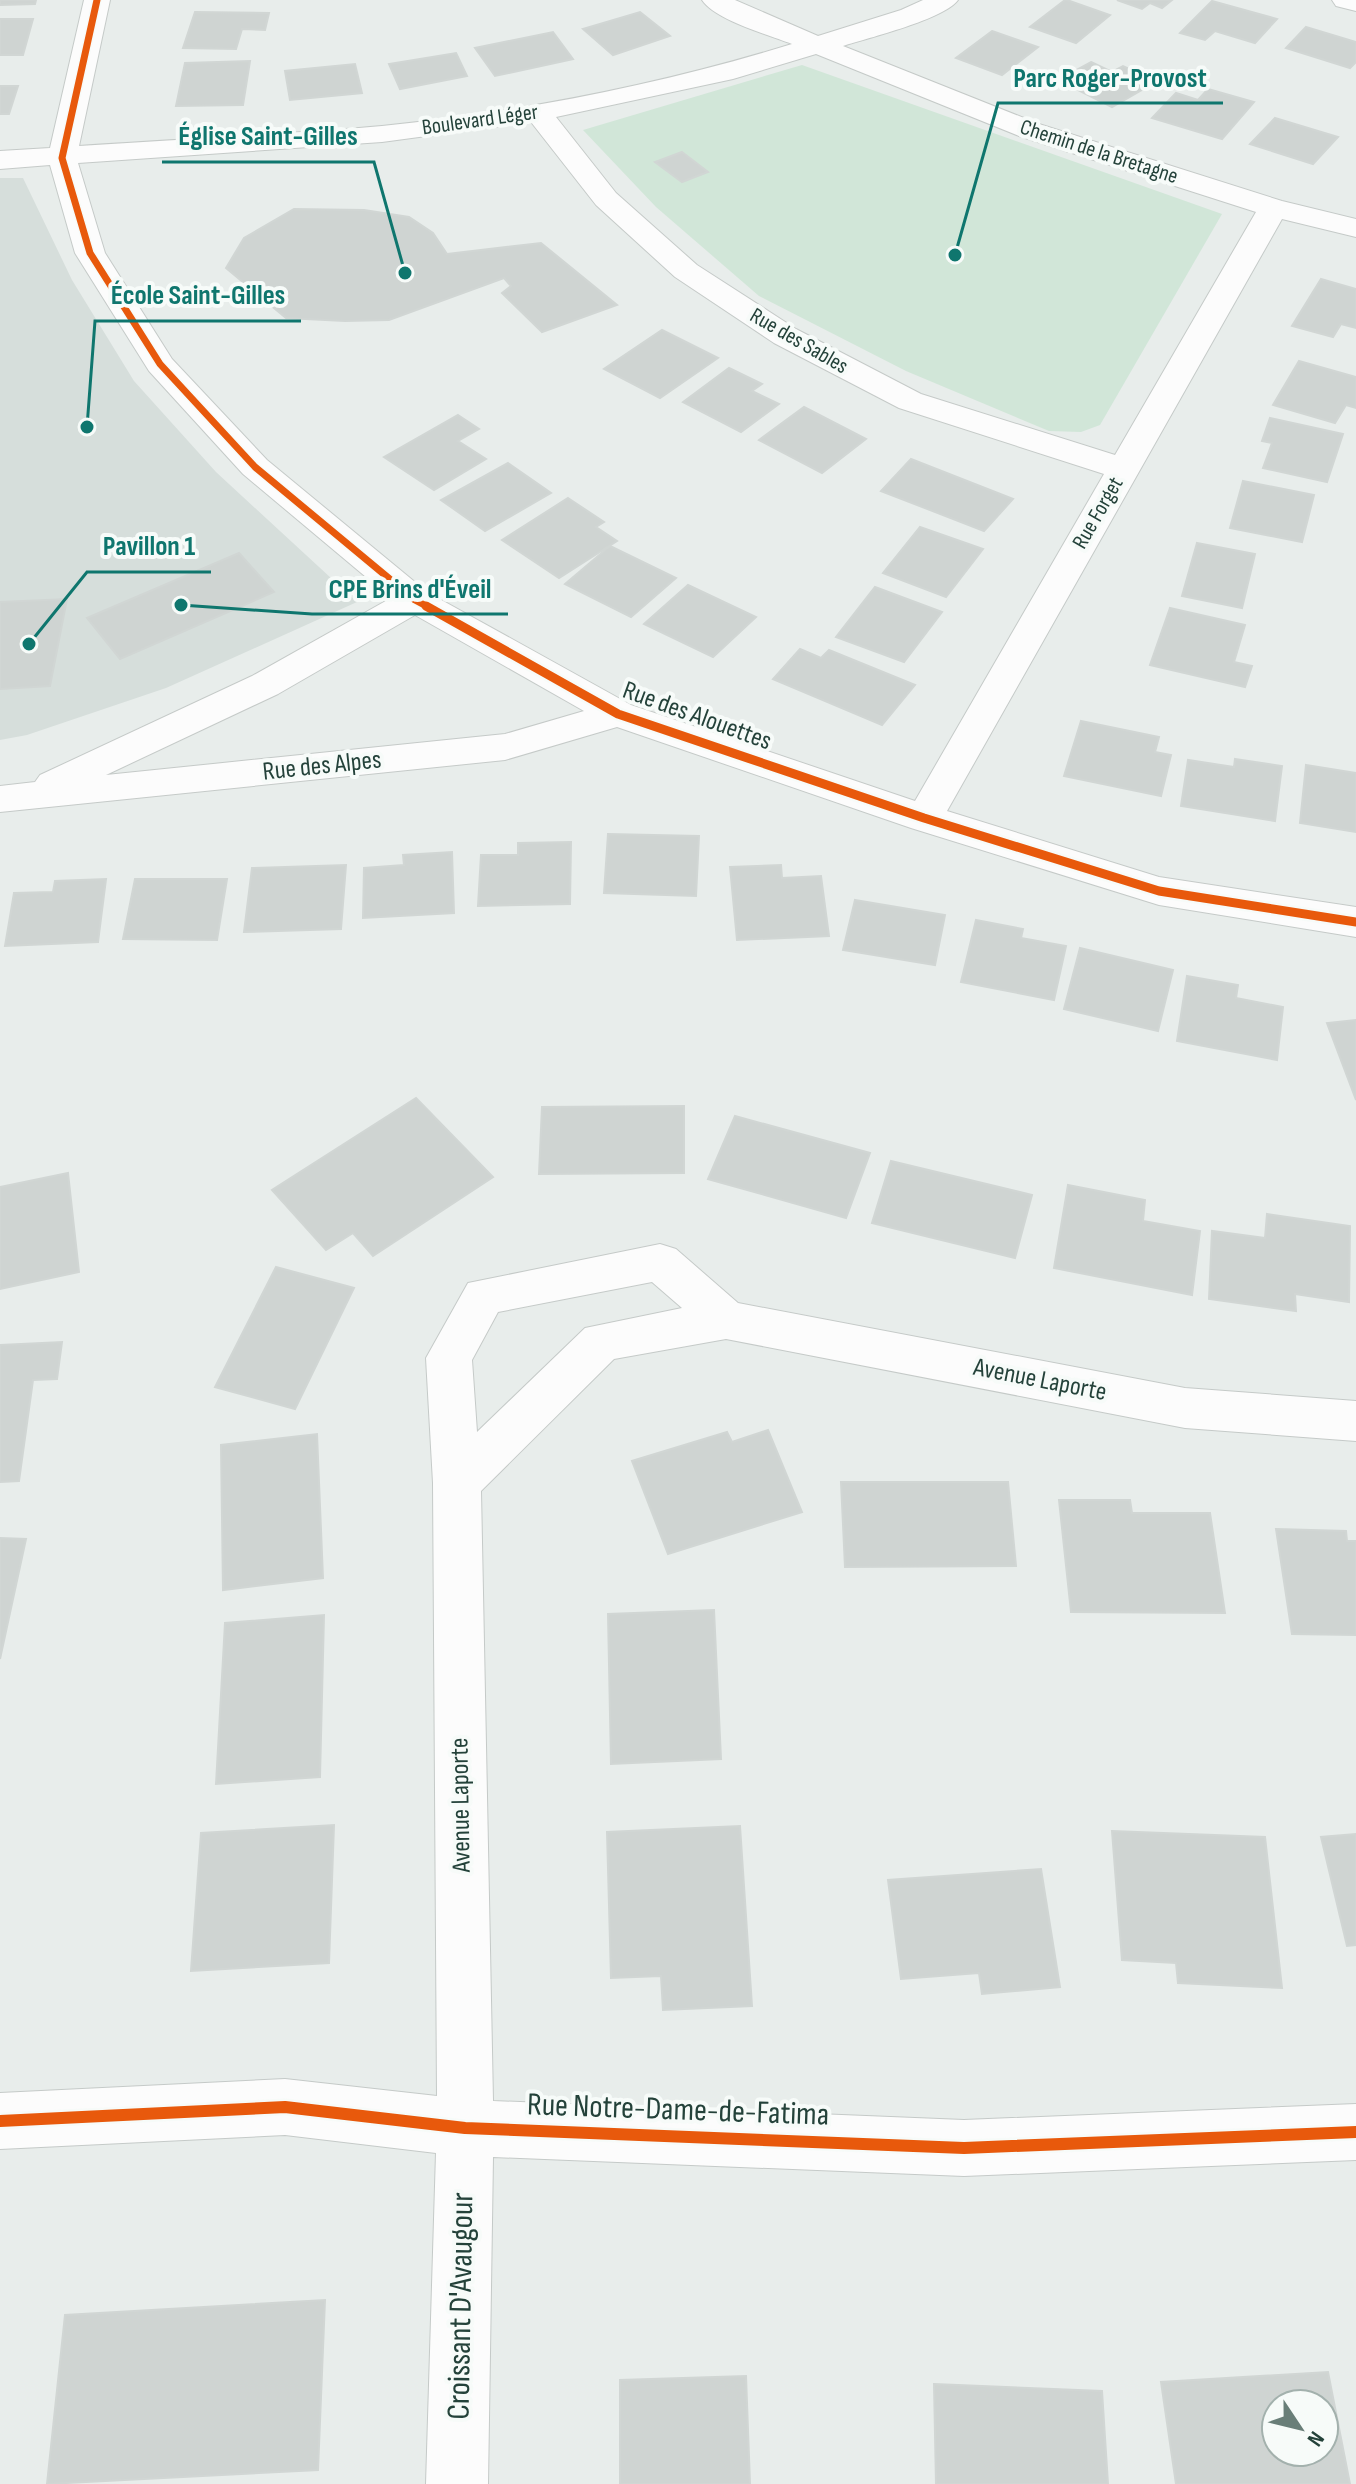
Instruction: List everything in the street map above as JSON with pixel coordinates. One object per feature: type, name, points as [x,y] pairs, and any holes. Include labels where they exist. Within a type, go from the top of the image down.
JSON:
[{"type":"street","points":[[62,158],[97,0]]},
{"type":"street","name":"Chemin de la Bretagne","points":[[715,0],[1029,130],[1273,208],[1356,228]]},
{"type":"street","name":"Boulevard Léger","points":[[0,160],[382,134],[538,113],[733,71],[910,16],[945,0]]},
{"type":"street","points":[[1345,0],[1356,3]]},
{"type":"street","name":"Rue des Sables","points":[[538,113],[606,199],[686,271],[785,336],[910,401],[1124,469]]},
{"type":"street","name":"Rue des Alouettes","points":[[62,158],[90,253],[160,364],[255,467],[415,600],[618,714],[924,818],[1159,891],[1356,922]]},
{"type":"street","name":"Rue Forget","points":[[924,818],[1273,208]]},
{"type":"street","name":"Rue des Alpes","points":[[11,799],[265,685],[415,600]]},
{"type":"street","name":"Rue des Alpes","points":[[11,799],[505,747],[618,714]]},
{"type":"street","name":"Avenue Laporte","points":[[465,2128],[457,1483],[449,1358],[484,1296],[660,1262],[726,1320]]},
{"type":"street","name":"Avenue Laporte","points":[[457,1483],[601,1342],[726,1320],[1185,1408],[1356,1421]]},
{"type":"street","name":"Rue Notre-Dame-de-Fatima","points":[[0,2121],[285,2107],[465,2128],[964,2148],[1356,2132]]},
{"type":"street","name":"Croissant D'Avaugour","points":[[457,2484],[465,2128]]},
{"type":"shaded area","points":[[0,178],[23,178],[72,280],[134,381],[216,472],[357,602],[166,688],[27,735],[0,740]]},
{"type":"green space","points":[[802,65],[1222,214],[1100,425],[1081,432],[1049,431],[906,371],[759,296],[656,207],[583,130]]},
{"type":"building","points":[[0,0],[36,0],[35,4],[0,5]]},
{"type":"building","points":[[1065,0],[1110,15],[1076,43],[1030,27]]},
{"type":"building","points":[[1117,0],[1172,0],[1162,8],[1150,3],[1142,9]]},
{"type":"building","points":[[1212,1],[1277,19],[1255,43],[1215,31],[1205,40],[1180,33]]},
{"type":"building","points":[[195,12],[269,13],[265,30],[242,29],[236,49],[183,48]]},
{"type":"building","points":[[640,12],[670,36],[613,55],[583,29]]},
{"type":"building","points":[[0,19],[33,19],[23,55],[0,55]]},
{"type":"building","points":[[1306,27],[1356,42],[1356,62],[1350,68],[1286,48]]},
{"type":"building","points":[[992,31],[1038,47],[1002,75],[956,58]]},
{"type":"building","points":[[553,32],[573,59],[495,76],[475,48]]},
{"type":"building","points":[[456,53],[467,76],[400,89],[389,64]]},
{"type":"building","points":[[250,61],[243,105],[176,106],[185,63]]},
{"type":"building","points":[[1091,62],[1112,72],[1123,66],[1141,74],[1129,81],[1145,88],[1112,107],[1058,80]]},
{"type":"building","points":[[355,64],[362,93],[290,100],[285,71]]},
{"type":"building","points":[[0,86],[18,86],[9,114],[0,114]]},
{"type":"building","points":[[1208,89],[1254,102],[1222,139],[1152,118],[1176,93],[1198,100]]},
{"type":"building","points":[[1275,118],[1338,137],[1313,164],[1250,144]]},
{"type":"building","points":[[682,152],[708,172],[682,182],[655,162]]},
{"type":"building","points":[[294,209],[364,210],[409,217],[433,233],[447,254],[541,243],[617,305],[542,332],[502,293],[511,286],[504,278],[389,320],[286,318],[226,268],[244,238]]},
{"type":"building","points":[[1321,279],[1356,289],[1356,328],[1341,324],[1333,337],[1292,326]]},
{"type":"building","points":[[662,330],[718,358],[660,398],[604,369]]},
{"type":"building","points":[[1299,361],[1356,377],[1356,408],[1346,405],[1335,423],[1273,405]]},
{"type":"building","points":[[729,368],[762,384],[752,391],[779,404],[741,432],[683,402]]},
{"type":"building","points":[[804,407],[866,439],[822,473],[759,440]]},
{"type":"building","points":[[458,415],[479,429],[458,441],[486,459],[434,490],[384,457]]},
{"type":"building","points":[[1270,418],[1343,434],[1327,482],[1263,468],[1272,443],[1262,441]]},
{"type":"building","points":[[911,459],[1013,499],[984,531],[881,491]]},
{"type":"building","points":[[508,463],[551,493],[485,531],[441,500]]},
{"type":"building","points":[[1243,481],[1314,495],[1302,542],[1230,528]]},
{"type":"building","points":[[568,498],[604,522],[596,527],[617,541],[559,578],[502,540]]},
{"type":"building","points":[[920,527],[983,549],[946,597],[883,573]]},
{"type":"building","points":[[1197,543],[1255,554],[1242,608],[1182,596]]},
{"type":"building","points":[[610,546],[676,578],[631,617],[565,584]]},
{"type":"building","points":[[239,553],[274,592],[120,659],[87,618]]},
{"type":"building","points":[[688,585],[756,617],[713,657],[644,624]]},
{"type":"building","points":[[875,587],[942,612],[904,662],[836,637]]},
{"type":"building","points":[[67,599],[50,686],[0,689],[0,602]]},
{"type":"building","points":[[1170,608],[1245,625],[1234,662],[1252,666],[1245,687],[1150,665]]},
{"type":"building","points":[[800,649],[821,658],[829,650],[915,685],[882,725],[773,679]]},
{"type":"building","points":[[1081,721],[1159,737],[1155,752],[1171,755],[1161,796],[1064,776]]},
{"type":"building","points":[[1235,759],[1282,766],[1275,821],[1181,806],[1188,760],[1234,767]]},
{"type":"building","points":[[1306,765],[1356,773],[1356,832],[1300,823]]},
{"type":"building","points":[[608,834],[699,836],[696,896],[604,893]]},
{"type":"building","points":[[571,842],[570,904],[478,906],[481,855],[518,855],[518,843]]},
{"type":"building","points":[[452,852],[454,913],[363,918],[364,868],[404,865],[403,855]]},
{"type":"building","points":[[346,865],[341,929],[244,932],[252,868]]},
{"type":"building","points":[[781,865],[782,878],[821,876],[829,936],[737,940],[730,867]]},
{"type":"building","points":[[106,879],[98,942],[5,946],[14,893],[53,892],[55,881]]},
{"type":"building","points":[[135,879],[227,879],[217,940],[123,939]]},
{"type":"building","points":[[855,900],[945,915],[935,965],[843,950]]},
{"type":"building","points":[[976,920],[1023,929],[1021,938],[1066,946],[1054,1000],[961,982]]},
{"type":"building","points":[[1080,948],[1173,970],[1158,1031],[1064,1009]]},
{"type":"building","points":[[1187,976],[1238,985],[1236,998],[1283,1007],[1277,1060],[1177,1041]]},
{"type":"building","points":[[1356,1020],[1356,1100],[1327,1023]]},
{"type":"building","points":[[416,1098],[493,1177],[373,1256],[353,1233],[326,1250],[272,1190]]},
{"type":"building","points":[[684,1106],[684,1173],[539,1174],[542,1107]]},
{"type":"building","points":[[735,1116],[870,1153],[846,1218],[708,1179]]},
{"type":"building","points":[[891,1161],[1032,1195],[1015,1258],[872,1223]]},
{"type":"building","points":[[68,1173],[79,1272],[0,1289],[0,1187]]},
{"type":"building","points":[[1068,1185],[1145,1200],[1143,1221],[1200,1231],[1192,1295],[1054,1268]]},
{"type":"building","points":[[1267,1214],[1350,1226],[1349,1302],[1295,1294],[1296,1311],[1209,1299],[1212,1231],[1265,1238]]},
{"type":"building","points":[[276,1267],[354,1288],[295,1409],[215,1387]]},
{"type":"building","points":[[62,1342],[57,1379],[33,1380],[19,1481],[0,1482],[0,1345]]},
{"type":"building","points":[[768,1430],[802,1512],[668,1554],[632,1461],[727,1432],[732,1442]]},
{"type":"building","points":[[317,1434],[323,1578],[223,1590],[221,1445]]},
{"type":"building","points":[[841,1482],[1008,1482],[1016,1566],[845,1567]]},
{"type":"building","points":[[1059,1500],[1130,1500],[1132,1513],[1210,1513],[1225,1613],[1071,1612]]},
{"type":"building","points":[[1276,1529],[1346,1531],[1347,1541],[1356,1541],[1356,1635],[1292,1634]]},
{"type":"building","points":[[0,1538],[26,1539],[0,1659]]},
{"type":"building","points":[[714,1610],[721,1759],[611,1764],[608,1614]]},
{"type":"building","points":[[324,1615],[320,1777],[216,1784],[225,1623]]},
{"type":"building","points":[[334,1825],[329,1963],[191,1971],[201,1833]]},
{"type":"building","points":[[740,1826],[752,2006],[663,2010],[661,1976],[611,1978],[607,1832]]},
{"type":"building","points":[[1112,1831],[1265,1837],[1282,1988],[1178,1983],[1176,1963],[1122,1960]]},
{"type":"building","points":[[1356,1834],[1356,1945],[1347,1946],[1321,1837]]},
{"type":"building","points":[[1041,1869],[1060,1987],[982,1994],[979,1973],[901,1979],[888,1880]]},
{"type":"building","points":[[325,2300],[318,2470],[47,2484],[65,2315]]},
{"type":"building","points":[[1328,2372],[1331,2388],[1260,2388],[1260,2468],[1340,2468],[1340,2433],[1350,2484],[1176,2484],[1161,2382]]},
{"type":"building","points":[[746,2376],[750,2484],[620,2484],[620,2380]]},
{"type":"building","points":[[934,2384],[1102,2391],[1108,2484],[936,2484]]},
{"type":"cycle path","points":[[97,0],[62,158],[90,253],[160,364],[255,467],[415,600],[618,714],[924,818],[1159,891],[1356,922]]},
{"type":"cycle path","points":[[0,2121],[285,2107],[465,2128],[964,2148],[1356,2132]]},
{"type":"place","name":"Parc Roger-Provost","points":[[955,255]]},
{"type":"place","name":"Église Saint-Gilles","points":[[405,273]]},
{"type":"place","name":"École Saint-Gilles","points":[[87,427]]},
{"type":"place","name":"CPE Brins d'Éveil","points":[[181,605]]},
{"type":"place","name":"Pavillon 1","points":[[29,644]]}]
